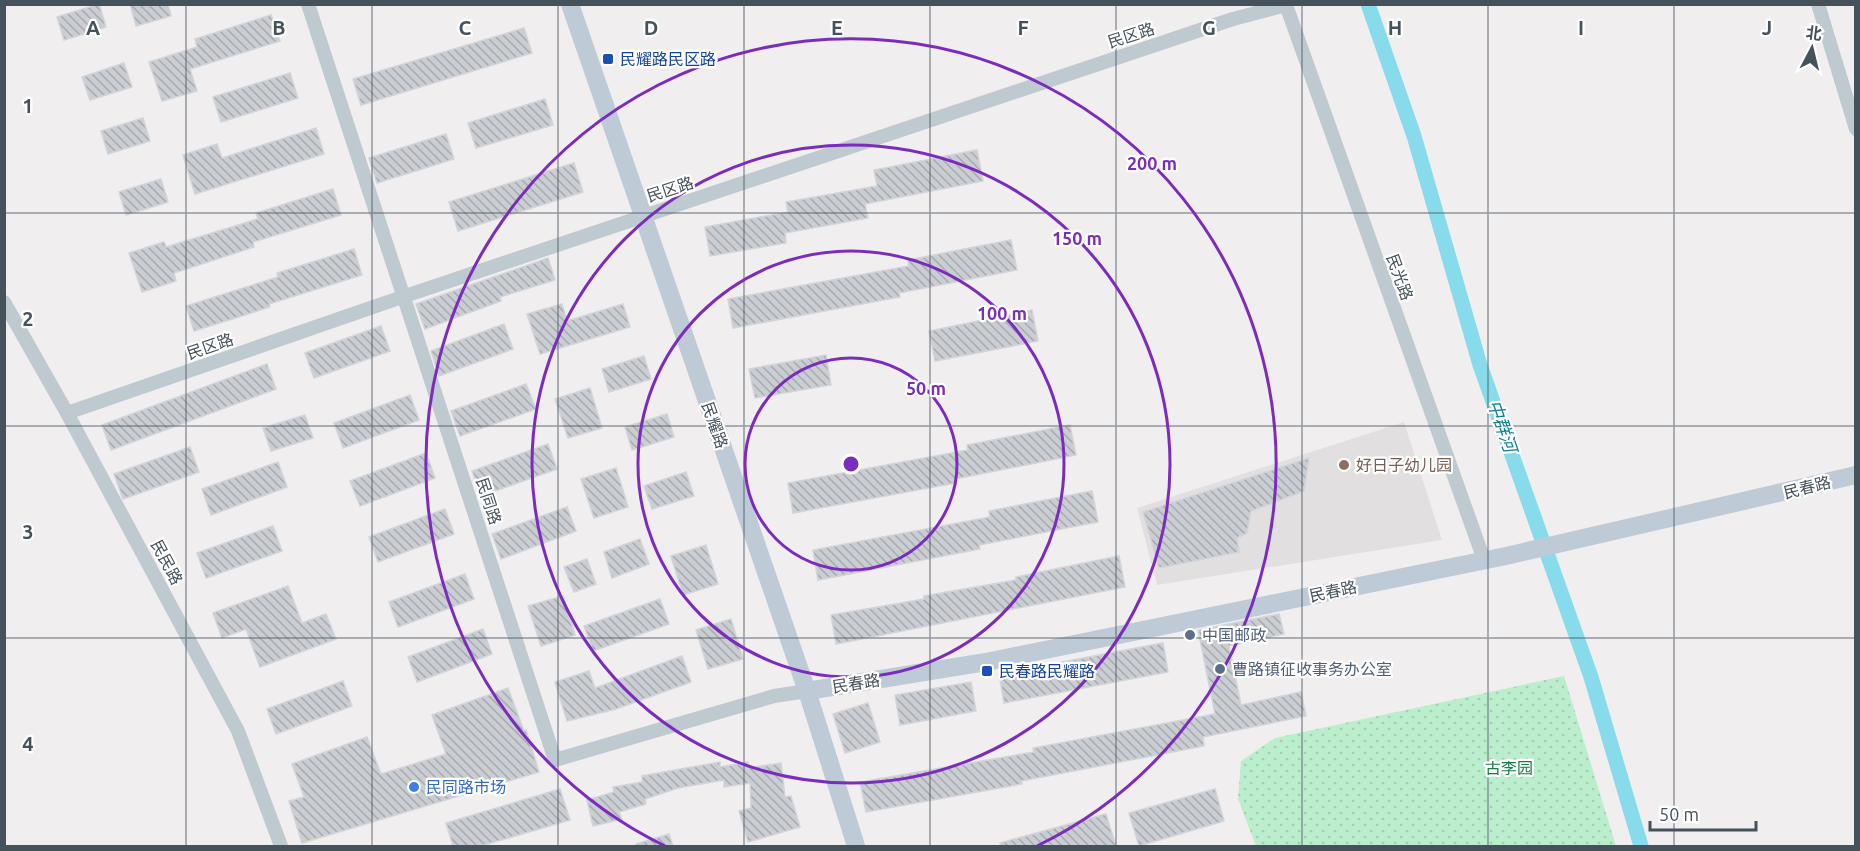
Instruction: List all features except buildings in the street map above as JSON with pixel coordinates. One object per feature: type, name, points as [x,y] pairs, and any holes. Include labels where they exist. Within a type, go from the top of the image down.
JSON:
[{"type":"street","name":"民同路","points":[[308,4],[555,760],[774,696],[807,691]]},
{"type":"street","name":"民耀路","points":[[570,4],[807,691],[856,846]]},
{"type":"street","points":[[1818,4],[1856,129]]},
{"type":"street","name":"民区路","points":[[68,413],[642,216],[1233,19],[1286,5]]},
{"type":"street","name":"民光路","points":[[1286,5],[1484,560]]},
{"type":"street","name":"民民路","points":[[4,302],[68,413],[238,731],[281,846]]},
{"type":"street","name":"民春路","points":[[807,691],[986,662],[1506,556],[1856,475]]},
{"type":"shaded area","name":"好日子幼儿园","points":[[1404,422],[1442,540],[1157,585],[1137,508]]},
{"type":"green space","name":"古李园","points":[[1564,676],[1616,846],[1256,846],[1238,799],[1241,761],[1275,738]]},
{"type":"waterway","name":"中群河","points":[[1368,4],[1414,136],[1480,365],[1591,677],[1641,846]]},
{"type":"place","name":"民耀路民区路","points":[[608,59]]},
{"type":"place","name":"好日子幼儿园","points":[[1344,465]]},
{"type":"place","name":"中国邮政","points":[[1190,635]]},
{"type":"place","name":"曹路镇征收事务办公室","points":[[1220,669]]},
{"type":"place","name":"民春路民耀路","points":[[987,671]]},
{"type":"place","name":"民同路市场","points":[[414,787]]}]
